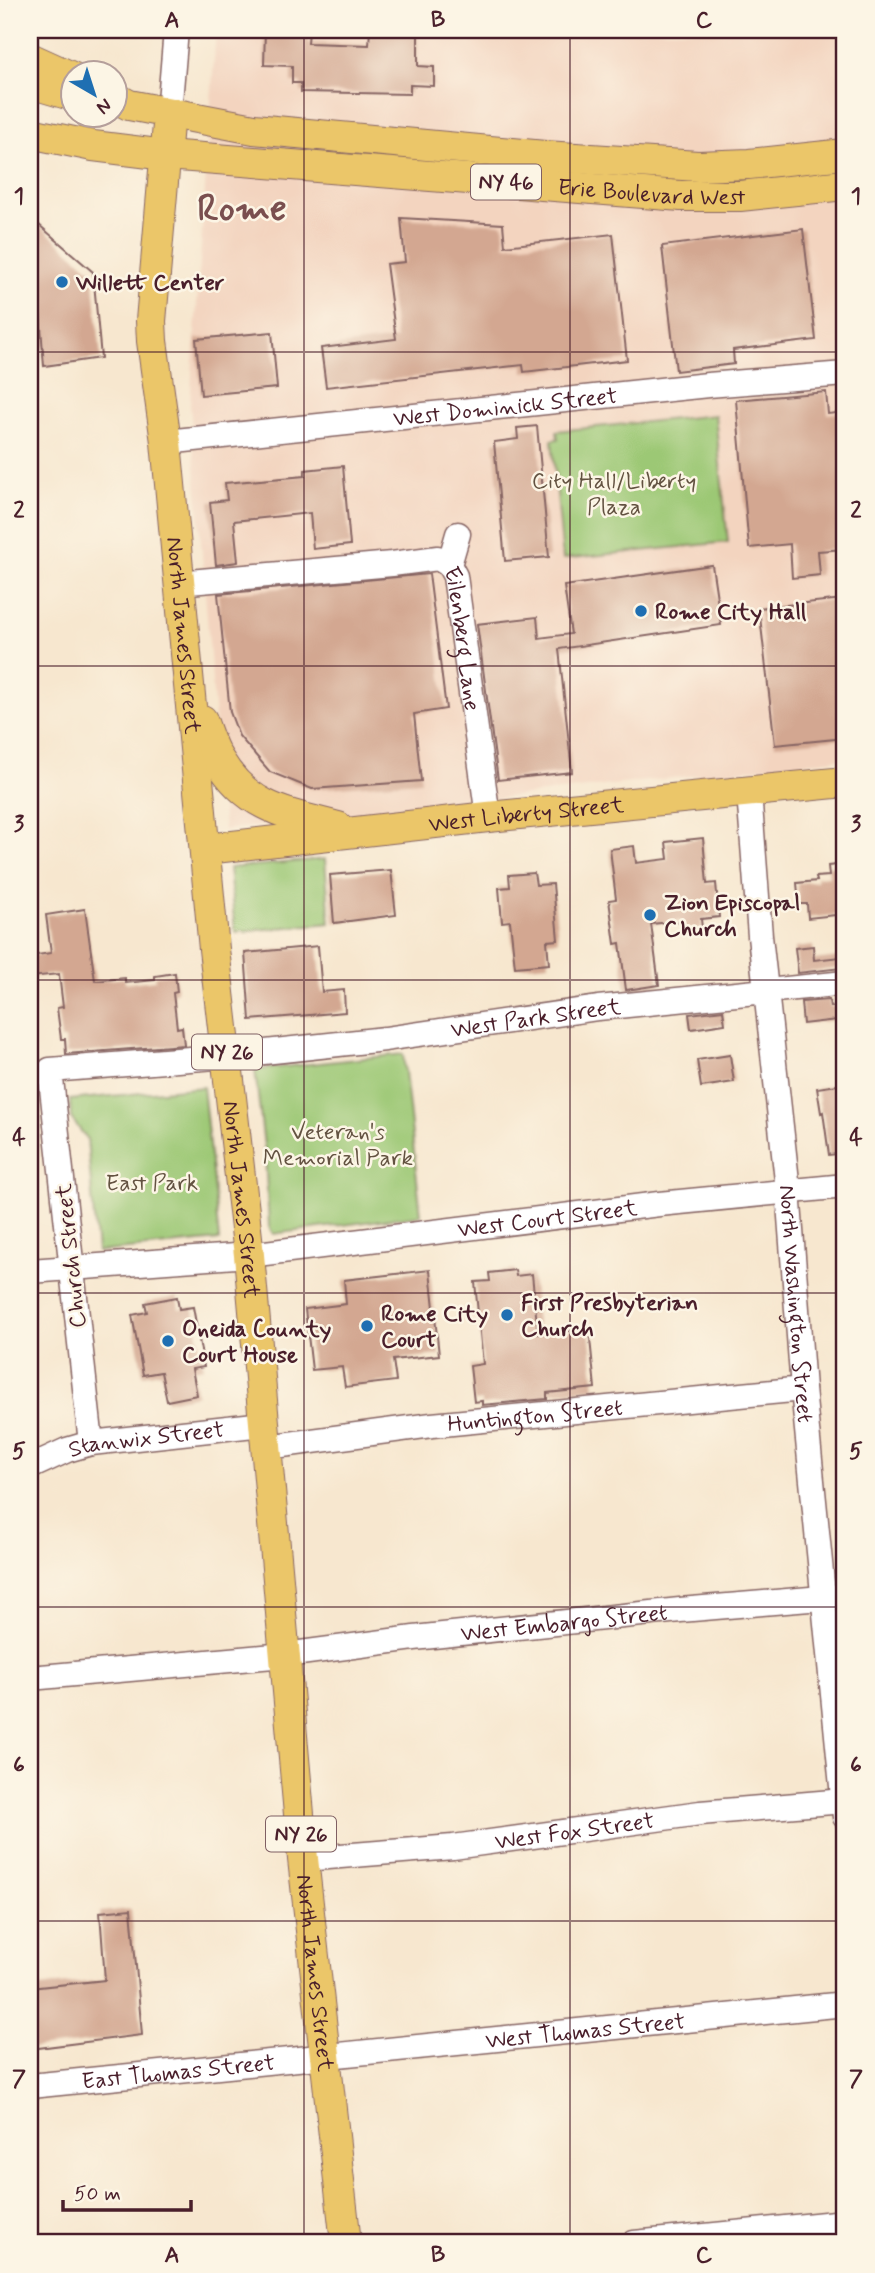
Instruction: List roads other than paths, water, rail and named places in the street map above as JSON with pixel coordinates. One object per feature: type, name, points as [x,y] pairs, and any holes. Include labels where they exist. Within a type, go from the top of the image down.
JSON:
[{"type":"main road","points":[[30,58],[60,72]]},
{"type":"main road","points":[[30,83],[60,92]]},
{"type":"main road","name":"Erie Boulevard West","points":[[130,104],[254,130],[545,156],[698,166],[749,164],[845,154]]},
{"type":"main road","name":"NY 26","points":[[166,155],[169,113]]},
{"type":"main road","name":"Erie Boulevard West","points":[[30,133],[93,146],[166,155],[681,196],[740,195],[845,185]]},
{"type":"main road","name":"North James Street","points":[[166,155],[151,321],[152,341],[166,442],[214,949],[249,1255],[303,1859],[346,2243]]},
{"type":"main road","points":[[188,677],[201,718],[219,760],[241,788],[263,805],[286,814],[355,832]]},
{"type":"main road","name":"West Liberty Street","points":[[205,849],[488,817],[845,782]]},
{"type":"street","points":[[169,113],[176,30]]},
{"type":"street","name":"West Dominick Street","points":[[166,442],[708,385],[845,374]]},
{"type":"street","points":[[449,565],[458,534]]},
{"type":"street","name":"Eilenberg Lane","points":[[178,583],[438,558],[449,565],[455,576],[488,817]]},
{"type":"street","name":"North Washington Street","points":[[750,792],[760,936],[788,1190],[803,1389],[834,1597],[844,1809]]},
{"type":"street","name":"West Park Street","points":[[50,1070],[228,1056],[385,1039],[598,1008],[845,983]]},
{"type":"street","name":"Church Street","points":[[50,1070],[91,1443]]},
{"type":"street","name":"West Court Street","points":[[30,1271],[249,1255],[845,1185]]},
{"type":"street","name":"Huntington Street","points":[[266,1436],[432,1425],[803,1389]]},
{"type":"street","name":"Stanwix Street","points":[[30,1467],[67,1450],[91,1443],[266,1436]]},
{"type":"street","name":"West Embargo Street","points":[[30,1678],[285,1655],[414,1638],[834,1597]]},
{"type":"street","name":"West Fox Street","points":[[303,1859],[453,1847],[700,1813],[844,1809]]},
{"type":"street","name":"West Thomas Street","points":[[325,2056],[845,2004]]},
{"type":"street","name":"East Thomas Street","points":[[30,2086],[325,2056]]},
{"type":"street","points":[[635,2243],[845,2222]]},
{"type":"place","name":"Willett Center","points":[[62,282]]},
{"type":"place","name":"Rome City Hall","points":[[641,611]]},
{"type":"place","name":"Zion Episcopal Church","points":[[650,915]]},
{"type":"place","name":"First Presbyterian Church","points":[[507,1315]]},
{"type":"place","name":"Rome City Court","points":[[367,1326]]},
{"type":"place","name":"Oneida County Court House","points":[[168,1341]]},
{"type":"district","name":"Rome","points":[[242,207]]},
{"type":"park label","name":"City Hall/Liberty Plaza","points":[[614,493]]},
{"type":"park label","name":"Veteran's Memorial Park","points":[[338,1144]]},
{"type":"park label","name":"East Park","points":[[152,1182]]}]
